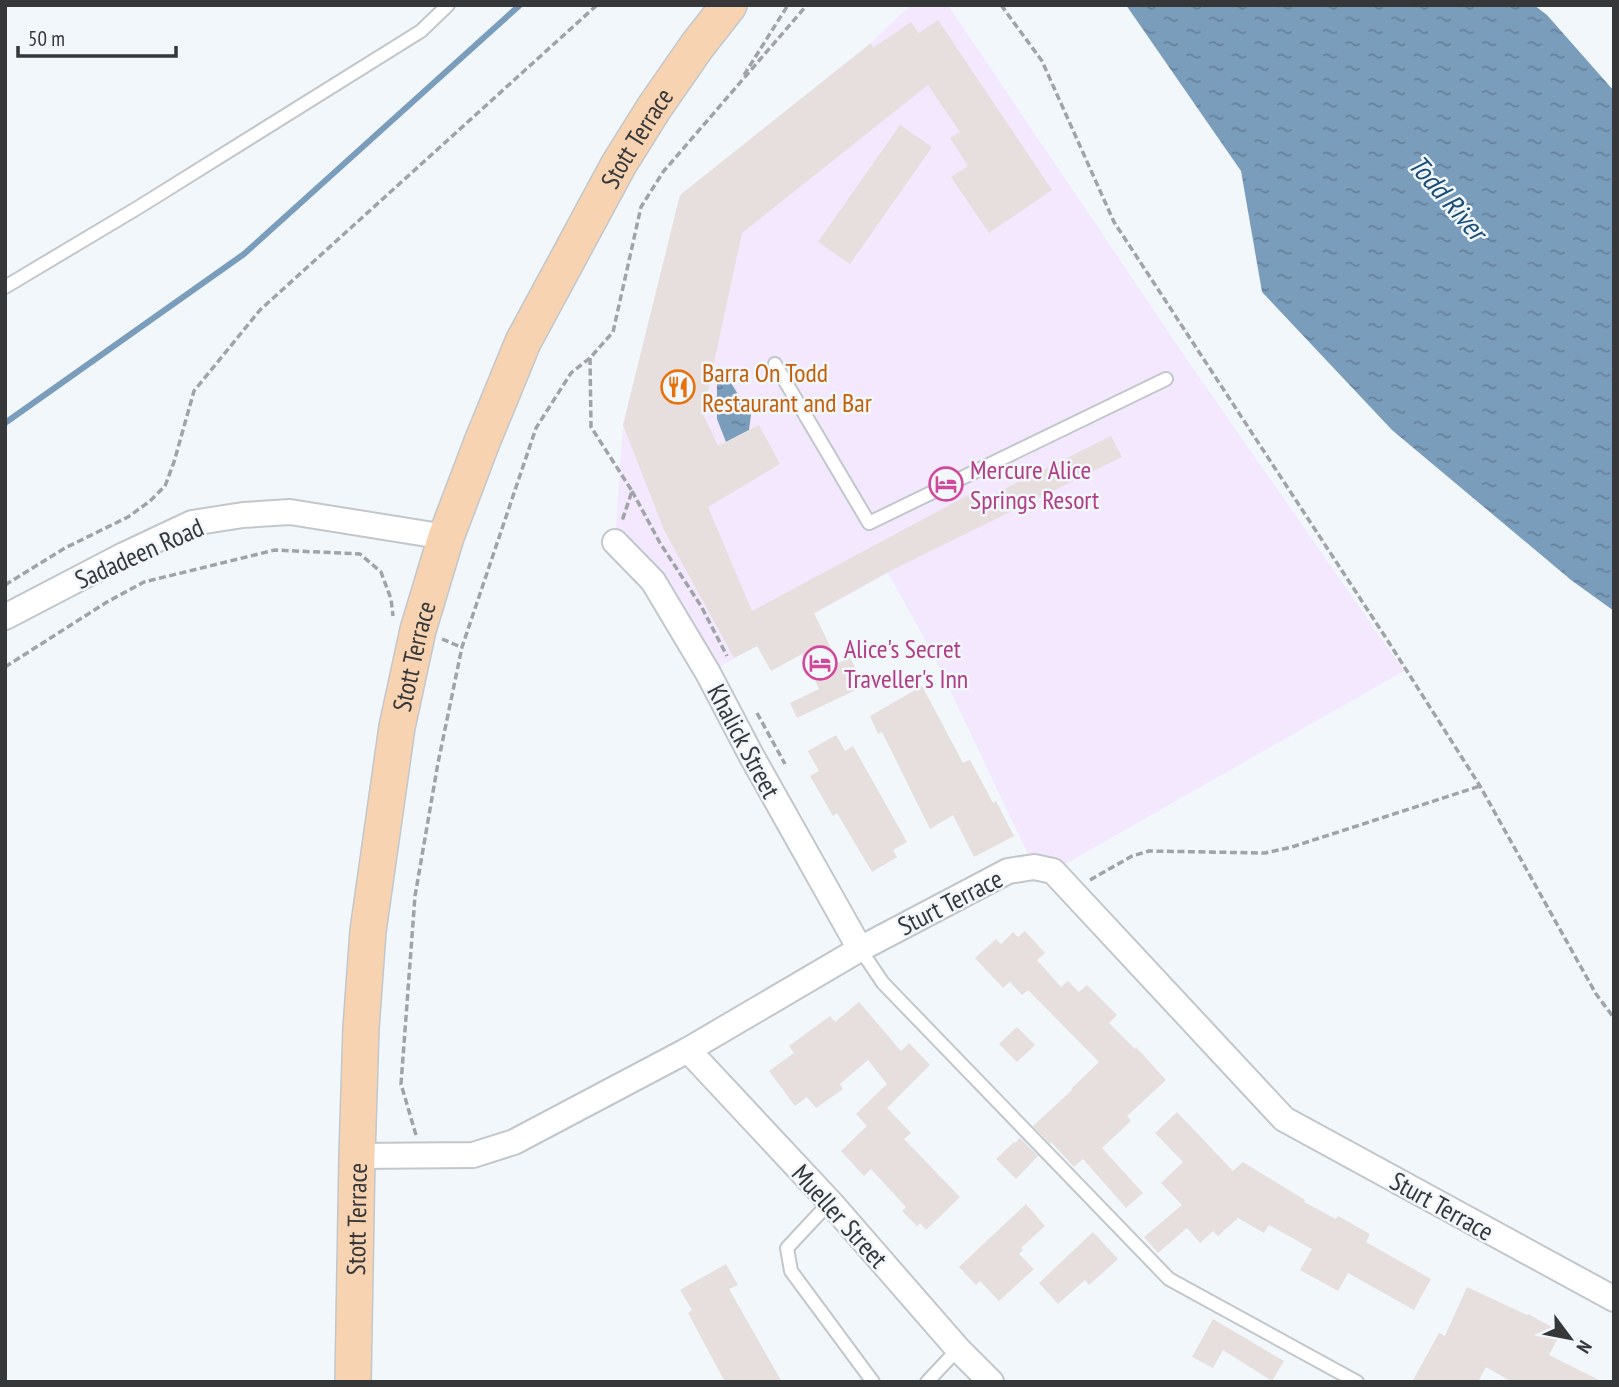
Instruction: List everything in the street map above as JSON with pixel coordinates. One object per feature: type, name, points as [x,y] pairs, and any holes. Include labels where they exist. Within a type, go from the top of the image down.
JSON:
[{"type":"main road","name":"Stott Terrace","points":[[353,1382],[361,1028],[368,931],[397,727],[418,630],[446,537],[523,342],[591,214],[654,108],[729,5]]},
{"type":"street","name":"Sadadeen Road","points":[[5,618],[124,555],[192,523],[243,515],[290,512],[446,537]]},
{"type":"street","name":"Khalick Street","points":[[615,542],[653,581],[708,673],[860,949]]},
{"type":"street","name":"Sturt Terrace","points":[[357,1156],[473,1155],[514,1142],[688,1050],[860,949],[1008,871],[1034,867],[1053,871],[1284,1119],[1614,1299]]},
{"type":"street","name":"Mueller Street","points":[[688,1050],[830,1202],[958,1349],[991,1382]]},
{"type":"lane","points":[[5,287],[421,31],[448,5]]},
{"type":"lane","points":[[775,364],[869,523],[1166,379]]},
{"type":"lane","points":[[860,949],[883,983],[1169,1279],[1357,1382]]},
{"type":"lane","points":[[830,1202],[787,1248],[791,1271],[873,1382]]},
{"type":"lane","points":[[927,1382],[958,1349]]},
{"type":"path","points":[[5,585],[65,548],[128,517],[150,501],[165,486],[194,391],[260,310],[597,5]]},
{"type":"path","points":[[738,86],[788,5]]},
{"type":"path","points":[[422,1155],[401,1084],[415,896],[462,647],[536,428],[571,373],[590,358],[613,332],[641,207],[663,172],[807,5]]},
{"type":"path","points":[[1002,5],[1042,61],[1114,222],[1480,786],[1596,994],[1614,1018]]},
{"type":"path","points":[[590,358],[591,427],[632,491],[615,542]]},
{"type":"path","points":[[5,667],[107,602],[144,582],[275,550],[359,554],[381,572],[391,599],[393,620],[462,647]]},
{"type":"path","points":[[1072,891],[1132,856],[1149,851],[1265,853],[1480,786]]},
{"type":"shaded area","name":"Mercure Alice Springs Resort","points":[[911,5],[948,5],[1190,364],[1404,671],[1053,871],[1034,867],[932,652],[888,573],[708,673],[615,542],[623,425],[680,195],[871,43]]},
{"type":"water","name":"Todd River","points":[[1126,5],[1534,5],[1547,15],[1614,91],[1614,611],[1571,580],[1392,430],[1262,292],[1241,171]]},
{"type":"water","points":[[717,382],[731,383],[751,415],[749,430],[726,442],[717,419]]},
{"type":"building","points":[[938,20],[1052,190],[989,233],[951,177],[968,166],[950,138],[960,132],[928,85],[742,233],[703,414],[718,446],[759,425],[780,464],[708,507],[752,611],[970,494],[976,503],[1111,436],[1122,457],[888,572],[814,613],[838,663],[850,657],[864,686],[797,718],[790,703],[819,689],[802,654],[771,671],[757,646],[734,658],[664,530],[623,425],[680,195],[871,43],[873,48],[911,22],[919,33]]},
{"type":"building","points":[[900,125],[932,147],[850,264],[818,242]]},
{"type":"building","points":[[922,686],[963,763],[970,760],[1014,836],[974,857],[953,815],[930,829],[882,732],[878,734],[870,716]]},
{"type":"building","points":[[836,735],[845,751],[853,746],[907,842],[893,850],[897,857],[872,872],[837,813],[833,816],[810,776],[819,771],[808,751]]},
{"type":"building","points":[[1025,931],[1045,953],[1037,960],[1061,987],[1068,981],[1079,992],[1087,985],[1117,1015],[1109,1023],[1135,1049],[1136,1047],[1166,1080],[1127,1116],[1131,1121],[1102,1148],[1143,1193],[1126,1208],[1083,1159],[1074,1167],[1033,1126],[1099,1062],[1028,990],[1022,995],[1010,982],[1003,988],[975,958],[996,939],[1001,944],[1013,932],[1018,937]]},
{"type":"building","points":[[859,1002],[901,1051],[909,1043],[930,1065],[887,1108],[911,1133],[904,1139],[960,1197],[926,1230],[920,1223],[917,1226],[902,1211],[906,1207],[871,1169],[864,1176],[841,1151],[867,1126],[856,1114],[887,1084],[868,1060],[840,1084],[843,1089],[816,1108],[807,1097],[795,1106],[769,1071],[794,1053],[789,1046],[830,1016],[835,1022]]},
{"type":"building","points":[[1017,1027],[1035,1045],[1017,1062],[999,1044]]},
{"type":"building","points":[[1177,1112],[1233,1171],[1243,1162],[1305,1200],[1304,1202],[1336,1219],[1338,1216],[1370,1234],[1366,1242],[1431,1279],[1414,1310],[1348,1273],[1338,1291],[1300,1270],[1312,1249],[1269,1225],[1264,1233],[1238,1218],[1218,1236],[1213,1231],[1200,1243],[1187,1228],[1158,1253],[1144,1237],[1182,1205],[1161,1183],[1183,1162],[1155,1133]]},
{"type":"building","points":[[1020,1138],[1038,1156],[1016,1179],[996,1159]]},
{"type":"building","points":[[1026,1204],[1045,1226],[1021,1248],[1023,1250],[1019,1254],[1034,1269],[999,1301],[980,1281],[976,1285],[959,1267]]},
{"type":"building","points":[[1093,1232],[1118,1259],[1089,1285],[1085,1280],[1058,1304],[1039,1283]]},
{"type":"building","points":[[726,1264],[738,1285],[729,1289],[782,1382],[725,1382],[688,1313],[692,1310],[680,1290]]},
{"type":"building","points":[[1467,1287],[1561,1332],[1549,1355],[1603,1382],[1512,1382],[1486,1367],[1478,1382],[1412,1382],[1439,1333],[1445,1336]]},
{"type":"building","points":[[1213,1319],[1284,1361],[1272,1381],[1223,1350],[1213,1368],[1192,1357]]},
{"type":"waterway","points":[[5,423],[244,254],[520,5]]},
{"type":"place","name":"Barra On Todd Restaurant and Bar","points":[[678,387]]},
{"type":"place","name":"Mercure Alice Springs Resort","points":[[946,484]]},
{"type":"place","name":"Alice's Secret Traveller's Inn","points":[[820,663]]}]
